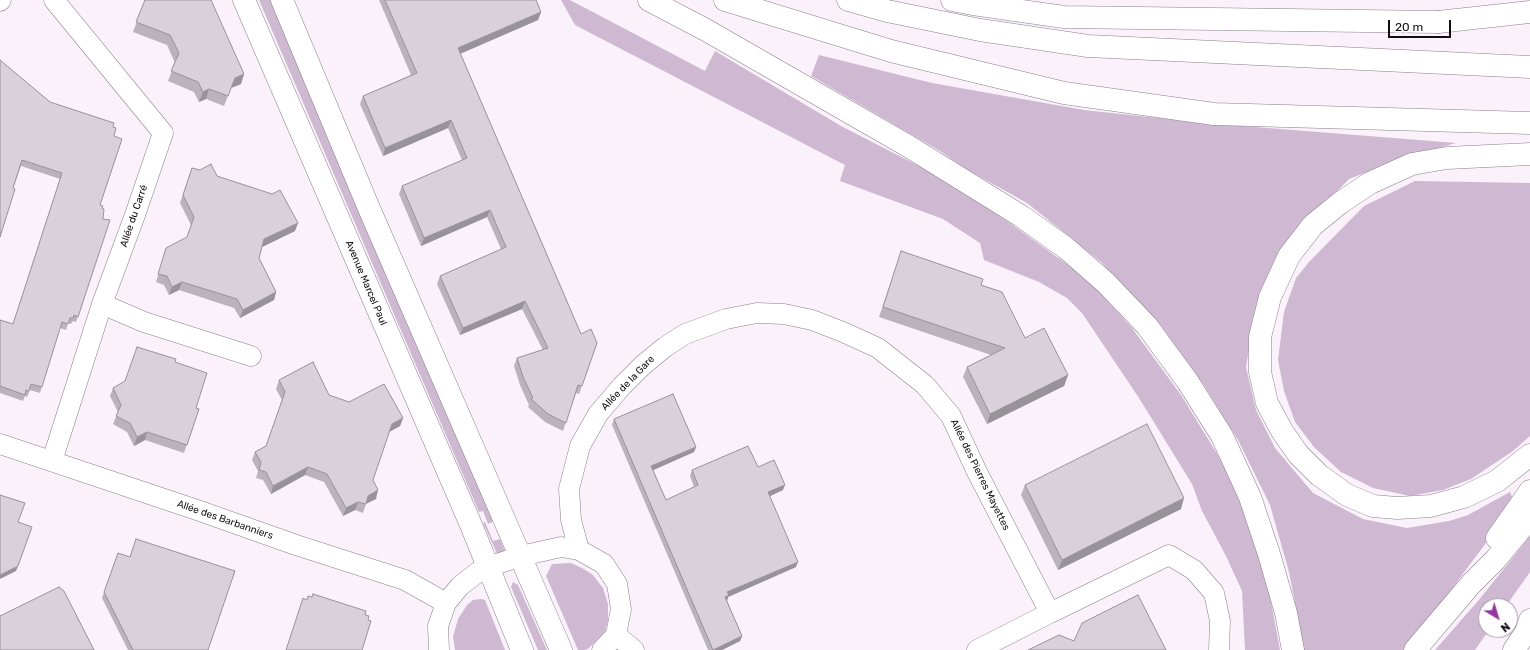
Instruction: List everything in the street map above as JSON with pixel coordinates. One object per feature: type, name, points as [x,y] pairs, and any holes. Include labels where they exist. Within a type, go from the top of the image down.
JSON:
[{"type":"main road","name":"Avenue Marcel Paul","points":[[244,0],[488,566],[522,650]]},
{"type":"main road","points":[[282,0],[368,206],[561,650]]},
{"type":"main road","points":[[649,0],[706,30],[908,146],[1021,216],[1066,248],[1106,283],[1146,326],[1188,382],[1222,436],[1250,497],[1269,554],[1286,613],[1292,650]]},
{"type":"main road","points":[[725,0],[891,51],[1064,93],[1214,114],[1530,123]]},
{"type":"main road","points":[[848,0],[887,11],[980,30],[1088,46],[1530,67]]},
{"type":"main road","points":[[952,0],[1064,17],[1438,22],[1530,25]]},
{"type":"main road","points":[[1438,22],[1530,12]]},
{"type":"main road","points":[[1530,154],[1447,158],[1412,164],[1370,183],[1340,203],[1313,225],[1289,256],[1270,297],[1260,337],[1260,372],[1267,403],[1282,431],[1298,454],[1318,475],[1347,495],[1373,506],[1397,508],[1431,506],[1464,497],[1497,481],[1530,455]]},
{"type":"main road","points":[[1471,584],[1487,553],[1530,491]]},
{"type":"main road","points":[[1415,650],[1530,518]]},
{"type":"main road","points":[[1514,650],[1529,627]]},
{"type":"street","name":"Allée du Carré","points":[[52,461],[102,304],[135,216],[163,133],[54,0]]},
{"type":"street","points":[[102,304],[144,322],[251,356]]},
{"type":"street","name":"Allée des Pierres Mayettes","points":[[697,328],[726,319],[757,313],[784,314],[812,320],[843,332],[878,348],[903,366],[925,385],[951,416],[977,472],[1050,613]]},
{"type":"street","name":"Allée de la Gare","points":[[580,550],[572,520],[569,488],[580,446],[598,414],[638,370],[665,347],[697,328]]},
{"type":"street","name":"Allée des Barbanniers","points":[[0,444],[296,545],[405,580],[446,603]]},
{"type":"street","points":[[439,650],[438,626],[446,603],[460,586],[488,566],[521,556],[561,548],[580,550],[604,564],[617,584],[621,609],[616,635],[602,650]]},
{"type":"street","points":[[977,650],[1169,555],[1194,570],[1214,593],[1220,622],[1219,650]]},
{"type":"street","points":[[616,635],[634,650]]},
{"type":"shaded area","points":[[259,0],[272,0],[494,521],[488,524],[483,511],[479,512]]},
{"type":"shaded area","points":[[561,0],[570,0],[705,71],[715,51],[841,126],[950,182],[1086,278],[1132,328],[1181,395],[1224,465],[1248,521],[1268,585],[1280,650],[1245,650],[1242,591],[1226,556],[1202,511],[1192,484],[1139,398],[1082,313],[1067,298],[1039,282],[984,260],[980,243],[943,219],[840,181],[845,165],[575,25]]},
{"type":"shaded area","points":[[819,55],[932,83],[1084,110],[1205,123],[1456,143],[1401,159],[1349,179],[1284,247],[1256,308],[1246,367],[1256,410],[1275,448],[1313,493],[1363,519],[1407,528],[1449,521],[1468,515],[1510,492],[1515,504],[1424,626],[1403,650],[1302,650],[1299,623],[1289,572],[1270,505],[1238,440],[1204,385],[1159,323],[1101,262],[1027,203],[966,169],[940,151],[811,76]]},
{"type":"shaded area","points":[[1415,181],[1530,183],[1530,436],[1513,451],[1471,479],[1443,490],[1410,496],[1373,488],[1341,472],[1314,447],[1295,422],[1284,391],[1278,360],[1284,312],[1296,278],[1309,262],[1364,206]]},
{"type":"shaded area","points":[[485,522],[493,541],[500,539],[506,554],[499,558],[483,523]]},
{"type":"shaded area","points":[[1530,536],[1530,572],[1512,598],[1480,598]]},
{"type":"shaded area","points":[[571,563],[593,575],[603,588],[608,604],[608,621],[605,631],[588,649],[584,650],[578,650],[546,576],[552,564]]},
{"type":"shaded area","points":[[513,582],[518,585],[547,650],[538,650],[511,587]]},
{"type":"shaded area","points":[[473,600],[485,600],[505,650],[455,650],[453,637],[458,619],[467,605]]},
{"type":"shaded area","points":[[1478,601],[1478,638],[1483,638],[1475,650],[1435,650]]},
{"type":"building","points":[[145,0],[211,0],[244,74],[235,78],[228,96],[209,89],[203,92],[198,82],[171,71],[179,53],[170,35],[136,22]]},
{"type":"building","points":[[385,0],[536,0],[541,12],[458,48],[581,334],[591,329],[597,343],[582,386],[578,385],[566,423],[548,414],[531,399],[533,398],[523,377],[517,358],[548,348],[525,301],[463,328],[440,276],[506,247],[490,210],[424,238],[402,186],[467,158],[451,120],[385,148],[363,96],[417,73]]},
{"type":"building","points":[[0,60],[50,102],[114,123],[113,127],[116,128],[114,136],[122,139],[100,205],[103,206],[102,208],[104,209],[103,219],[110,220],[78,317],[74,315],[73,318],[70,318],[68,324],[62,322],[42,387],[31,384],[29,391],[26,390],[25,395],[0,386],[0,320],[13,324],[62,173],[22,160],[13,188],[15,189],[0,237]]},
{"type":"building","points":[[211,164],[217,176],[272,194],[280,190],[298,223],[264,239],[259,258],[276,292],[243,310],[237,299],[182,282],[172,287],[167,276],[158,274],[166,248],[187,237],[194,217],[183,195],[192,168],[200,170]]},
{"type":"building","points":[[901,251],[983,279],[981,285],[1002,292],[1025,338],[1044,328],[1068,375],[990,414],[967,367],[1005,348],[883,307]]},
{"type":"building","points":[[137,347],[176,359],[175,362],[207,373],[196,408],[199,409],[187,445],[147,432],[137,437],[130,423],[116,416],[121,405],[113,388],[125,381]]},
{"type":"building","points":[[313,362],[329,395],[349,402],[384,384],[403,418],[392,424],[373,480],[378,490],[368,496],[366,504],[358,502],[346,508],[327,474],[308,467],[273,486],[266,472],[259,470],[261,462],[255,452],[266,446],[285,392],[279,380]]},
{"type":"building","points":[[673,394],[696,447],[651,466],[666,500],[698,485],[692,470],[748,446],[758,467],[774,460],[785,485],[768,492],[798,562],[727,592],[729,595],[725,597],[742,636],[713,650],[614,419]]},
{"type":"building","points":[[1147,424],[1184,498],[1062,560],[1025,485]]},
{"type":"building","points":[[0,495],[25,503],[18,522],[32,527],[18,566],[0,575]]},
{"type":"building","points":[[136,539],[235,571],[208,650],[133,650],[104,592],[118,553],[130,557]]},
{"type":"building","points":[[59,587],[64,591],[94,650],[0,650],[0,616]]},
{"type":"building","points":[[313,594],[366,611],[365,615],[369,616],[368,620],[371,621],[362,650],[286,650],[303,598],[307,600],[308,596],[312,597]]},
{"type":"building","points":[[1138,595],[1166,650],[1028,650],[1059,635],[1074,641],[1082,623]]}]
